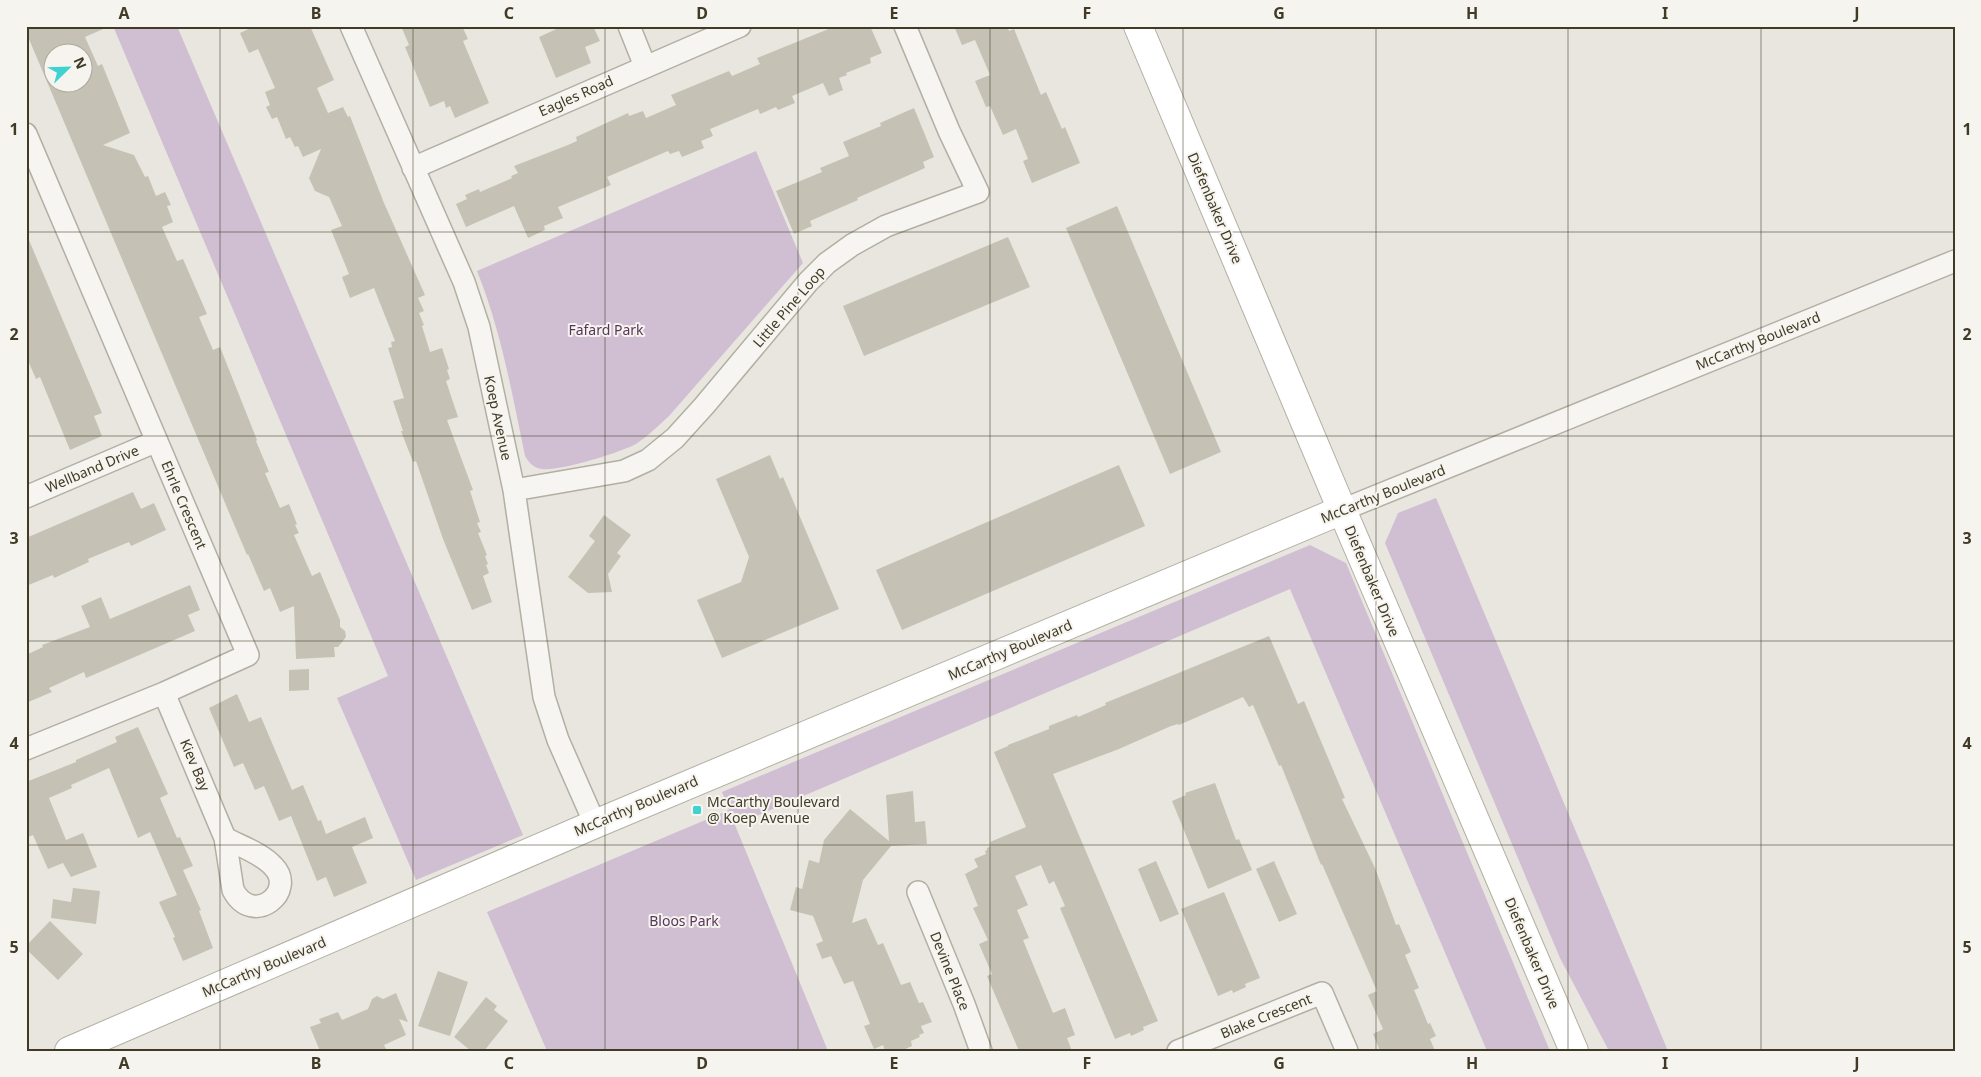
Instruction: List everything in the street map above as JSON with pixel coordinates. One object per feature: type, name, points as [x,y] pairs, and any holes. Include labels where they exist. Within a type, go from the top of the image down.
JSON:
[{"type":"main road","name":"Diefenbaker Drive","points":[[1138,26],[1342,510],[1574,1051]]},
{"type":"main road","name":"McCarthy Boulevard","points":[[70,1051],[595,824],[1342,510]]},
{"type":"street","name":"Koep Avenue","points":[[351,26],[464,282],[479,327],[514,490],[544,697],[558,740],[595,824]]},
{"type":"street","points":[[629,26],[646,66]]},
{"type":"street","name":"Eagles Road","points":[[413,168],[740,26]]},
{"type":"street","name":"Little Pine Loop","points":[[514,490],[624,471],[648,460],[675,438],[808,282],[828,263],[852,245],[886,226],[978,192],[905,26]]},
{"type":"street","name":"Ehrle Crescent","points":[[26,134],[248,655],[26,749]]},
{"type":"street","name":"McCarthy Boulevard","points":[[1342,510],[1955,260]]},
{"type":"street","name":"Wellband Drive","points":[[26,497],[157,440]]},
{"type":"street","name":"Kiev Bay","points":[[164,692],[225,838]]},
{"type":"street","name":"Devine Place","points":[[918,892],[964,1004],[981,1051]]},
{"type":"street","name":"Blake Crescent","points":[[1178,1051],[1322,993],[1347,1051]]},
{"type":"green space","points":[[113,26],[177,26],[523,835],[416,880],[337,698],[388,676]]},
{"type":"green space","name":"Fafard Park","points":[[756,151],[803,263],[669,416],[640,441],[618,452],[575,465],[550,469],[534,466],[525,456],[499,339],[477,271]]},
{"type":"green space","points":[[1436,498],[1668,1051],[1609,1051],[1560,958],[1385,543],[1398,513]]},
{"type":"green space","name":"Bloos Park","points":[[1310,545],[1346,563],[1550,1051],[1487,1051],[1290,589],[735,825],[828,1051],[547,1051],[487,912],[729,810],[722,792]]},
{"type":"building","points":[[26,26],[110,26],[85,37],[87,42],[42,42],[42,70],[26,32]]},
{"type":"building","points":[[255,26],[310,26],[334,80],[317,88],[328,113],[343,107],[348,117],[350,116],[384,203],[425,295],[418,298],[424,311],[419,313],[424,325],[422,326],[430,352],[442,348],[449,369],[447,370],[450,379],[446,381],[458,417],[447,420],[473,490],[470,491],[480,522],[477,523],[481,532],[478,533],[487,555],[485,556],[488,564],[486,565],[489,573],[483,576],[492,602],[472,610],[443,539],[416,461],[413,462],[401,431],[403,431],[393,401],[404,398],[388,348],[392,347],[391,342],[395,341],[374,288],[350,298],[342,277],[349,274],[331,230],[342,226],[329,197],[315,191],[309,178],[321,149],[303,157],[298,146],[295,147],[290,137],[286,139],[277,117],[272,119],[266,107],[270,105],[265,92],[275,88],[258,49],[249,53],[240,33]]},
{"type":"building","points":[[401,26],[462,26],[468,39],[463,41],[489,103],[455,118],[450,106],[446,108],[444,101],[430,107],[405,47],[409,45]]},
{"type":"building","points":[[563,26],[593,26],[600,41],[585,47],[591,63],[556,78],[539,37]]},
{"type":"building","points":[[836,26],[870,26],[882,53],[870,58],[871,63],[846,73],[847,75],[839,78],[843,90],[829,96],[823,83],[792,96],[795,103],[778,110],[776,107],[760,114],[758,109],[710,129],[713,136],[701,141],[704,148],[682,157],[679,151],[670,154],[668,151],[607,177],[611,185],[558,207],[563,218],[544,226],[545,230],[528,238],[514,206],[466,227],[456,204],[467,199],[465,195],[479,189],[480,192],[512,178],[511,176],[518,173],[514,166],[577,141],[576,137],[628,113],[629,116],[643,111],[646,118],[676,105],[671,95],[729,71],[732,76],[760,64],[757,58]]},
{"type":"building","points":[[954,26],[1007,26],[1009,31],[1014,29],[1041,95],[1046,92],[1062,129],[1065,127],[1080,163],[1032,183],[1023,161],[1028,159],[1016,129],[1003,135],[990,106],[986,107],[975,81],[990,75],[975,40],[962,45]]},
{"type":"building","points":[[92,53],[98,66],[102,64],[130,133],[103,145],[134,155],[145,177],[148,176],[156,196],[165,192],[171,205],[167,206],[173,222],[162,227],[177,261],[183,259],[207,314],[199,317],[213,350],[220,347],[269,472],[265,473],[280,508],[289,504],[299,533],[294,535],[312,576],[320,572],[340,620],[340,627],[345,631],[346,637],[338,647],[334,647],[335,657],[296,659],[294,606],[280,612],[270,588],[264,591],[247,555],[51,92],[92,92]]},
{"type":"building","points":[[914,108],[934,157],[923,162],[925,168],[810,221],[812,226],[794,234],[776,191],[822,172],[820,168],[849,156],[843,142],[881,126],[880,123]]},
{"type":"building","points":[[1117,206],[1221,452],[1170,474],[1066,228]]},
{"type":"building","points":[[26,233],[102,413],[94,416],[102,436],[70,450],[40,377],[36,379],[26,356]]},
{"type":"building","points":[[1008,237],[1030,287],[864,356],[843,306]]},
{"type":"building","points":[[770,455],[780,479],[783,477],[839,609],[722,658],[697,600],[741,582],[749,557],[716,479]]},
{"type":"building","points":[[1119,465],[1145,526],[902,630],[876,570]]},
{"type":"building","points":[[133,492],[141,509],[154,503],[166,530],[131,546],[129,542],[88,559],[89,562],[54,578],[53,575],[26,586],[26,538]]},
{"type":"building","points":[[604,515],[631,535],[617,553],[621,556],[608,574],[612,592],[588,593],[568,577],[595,541],[589,536]]},
{"type":"building","points":[[190,585],[200,610],[188,615],[195,631],[86,678],[84,672],[49,688],[52,692],[26,703],[26,655],[43,647],[42,645],[90,627],[81,606],[101,597],[110,619]]},
{"type":"building","points":[[1269,636],[1298,704],[1304,701],[1345,798],[1342,799],[1375,868],[1396,925],[1399,924],[1411,952],[1405,955],[1419,988],[1414,990],[1428,1024],[1430,1023],[1436,1036],[1430,1039],[1435,1051],[1380,1051],[1373,1034],[1383,1029],[1368,995],[1377,991],[1321,865],[1281,765],[1279,766],[1253,705],[1249,707],[1243,697],[1179,725],[1171,726],[1119,749],[1053,774],[1158,1021],[1143,1027],[1144,1030],[1131,1036],[1130,1033],[1115,1039],[1060,908],[1065,906],[1054,881],[1049,884],[1041,865],[1015,876],[1028,905],[1017,910],[1029,938],[1023,940],[1053,1013],[1065,1008],[1075,1035],[1067,1038],[1072,1051],[1019,1051],[987,976],[992,974],[979,944],[988,940],[973,908],[978,906],[965,874],[978,867],[974,859],[986,854],[985,851],[991,846],[990,842],[1026,827],[994,752],[1049,729],[1049,726],[1077,715],[1078,717],[1106,705],[1105,703]]},
{"type":"building","points":[[309,669],[309,690],[289,691],[289,670]]},
{"type":"building","points":[[237,694],[249,722],[261,717],[292,790],[303,785],[318,821],[321,820],[326,834],[365,817],[373,838],[352,847],[367,883],[334,897],[326,877],[317,881],[291,816],[279,821],[264,786],[255,790],[243,763],[234,767],[209,708]]},
{"type":"building","points":[[138,727],[168,794],[160,798],[177,838],[180,837],[193,866],[183,870],[201,910],[199,911],[213,948],[183,961],[173,938],[175,937],[159,902],[177,895],[150,832],[138,838],[109,768],[71,785],[72,788],[49,798],[66,840],[83,833],[97,867],[71,877],[63,863],[48,869],[33,835],[26,838],[26,782],[76,762],[76,760],[117,742],[115,737]]},
{"type":"building","points":[[1215,783],[1236,840],[1239,839],[1252,870],[1208,889],[1172,801],[1186,795],[1185,793]]},
{"type":"building","points":[[913,791],[915,822],[925,821],[927,844],[891,846],[863,880],[852,923],[866,918],[878,945],[883,943],[901,985],[910,982],[919,1003],[923,1002],[932,1022],[921,1026],[924,1033],[911,1041],[912,1046],[901,1051],[885,1051],[883,1045],[874,1049],[864,1026],[870,1024],[853,981],[844,984],[831,956],[822,959],[816,944],[823,941],[813,916],[790,910],[796,887],[802,889],[809,860],[819,863],[824,840],[850,809],[889,841],[886,795]]},
{"type":"building","points":[[1156,861],[1179,914],[1160,922],[1138,869]]},
{"type":"building","points":[[1274,861],[1297,914],[1279,922],[1256,869]]},
{"type":"building","points":[[73,888],[100,891],[96,924],[51,918],[53,899],[71,902]]},
{"type":"building","points":[[1224,892],[1260,978],[1245,984],[1246,987],[1233,993],[1232,990],[1218,996],[1181,909]]},
{"type":"building","points":[[50,921],[83,954],[58,980],[26,949],[26,946]]},
{"type":"building","points":[[438,971],[468,982],[450,1036],[418,1026]]},
{"type":"building","points":[[396,993],[408,1022],[399,1019],[406,1035],[384,1045],[387,1051],[320,1051],[310,1027],[321,1023],[319,1019],[338,1012],[342,1020],[368,1009],[372,999],[377,996],[383,999]]},
{"type":"building","points":[[486,997],[497,1006],[494,1010],[508,1021],[484,1051],[471,1051],[454,1037]]},
{"type":"place","name":"McCarthy Boulevard @ Koep Avenue","points":[[697,810]]}]
